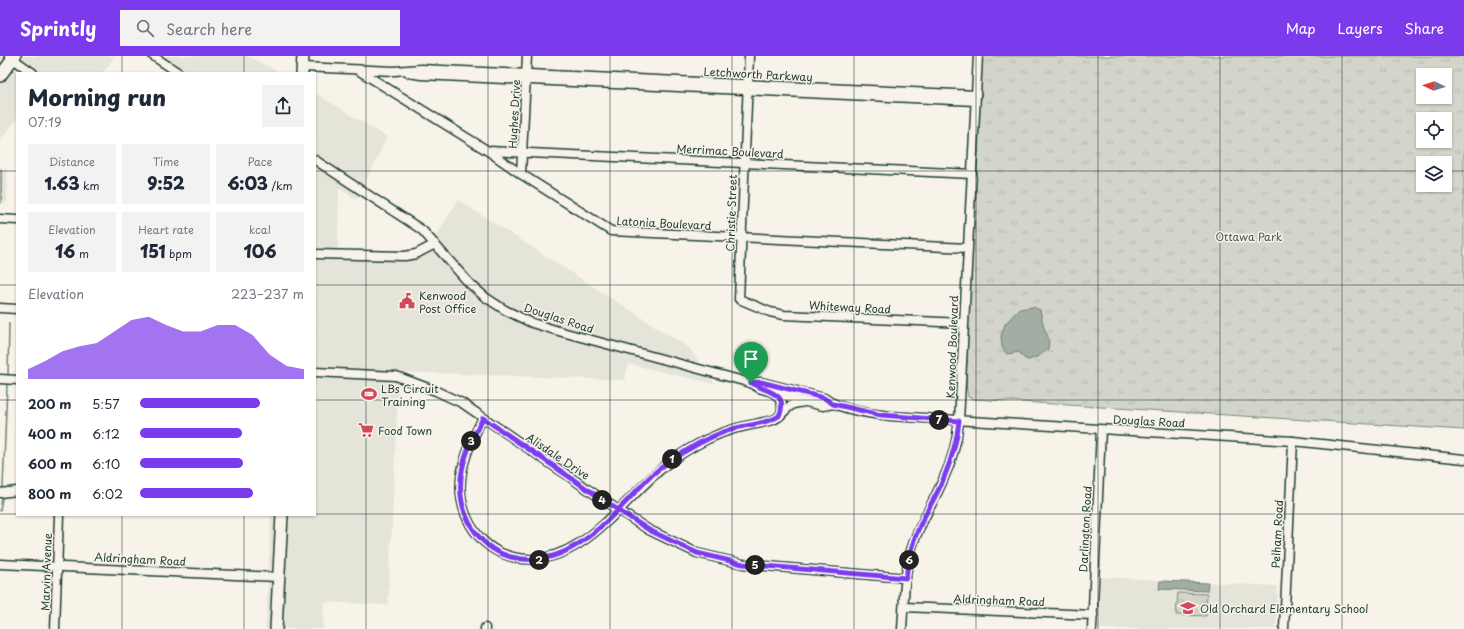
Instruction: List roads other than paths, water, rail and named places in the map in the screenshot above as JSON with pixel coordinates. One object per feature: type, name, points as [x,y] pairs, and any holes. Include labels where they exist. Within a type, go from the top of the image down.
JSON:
[{"type":"main road","points":[[0,76],[12,57]]},
{"type":"main road","points":[[276,629],[282,516]]},
{"type":"street","points":[[153,56],[177,72]]},
{"type":"street","name":"Hughes Drive","points":[[521,174],[528,56]]},
{"type":"street","name":"Christie Street","points":[[739,299],[749,56]]},
{"type":"street","name":"Kenwood Boulevard","points":[[902,629],[906,578],[911,552],[918,531],[943,481],[958,436],[978,56]]},
{"type":"street","points":[[12,57],[32,72]]},
{"type":"street","name":"Letchworth Parkway","points":[[302,65],[394,71],[420,69],[526,77],[976,98]]},
{"type":"street","name":"Latonia Boulevard","points":[[358,69],[488,151],[610,231],[967,248]]},
{"type":"street","name":"Merrimac Boulevard","points":[[488,151],[972,174]]},
{"type":"street","name":"Douglas Road","points":[[316,161],[422,230],[475,288],[494,303],[519,317],[562,332],[751,383],[759,388],[806,402],[823,406],[833,404]]},
{"type":"street","points":[[0,219],[16,220]]},
{"type":"street","points":[[316,254],[405,256],[416,254],[435,244]]},
{"type":"street","name":"Whiteway Road","points":[[739,299],[770,312],[784,315],[964,323]]},
{"type":"street","points":[[0,308],[16,309]]},
{"type":"street","name":"Alisdale Drive","points":[[316,372],[396,376],[436,391],[462,403],[649,530],[686,548],[705,555],[743,564],[906,578]]},
{"type":"street","points":[[0,379],[16,380]]},
{"type":"street","name":"Douglas Road","points":[[751,383],[761,382],[824,398],[833,404],[881,415],[1293,441],[1463,461]]},
{"type":"street","points":[[774,393],[779,397],[782,404],[779,416]]},
{"type":"street","points":[[483,418],[466,453],[461,480],[463,508],[471,525],[486,545],[492,550],[507,556],[529,560],[550,557],[574,547],[586,539],[654,474],[684,451],[724,432],[769,421],[779,416],[792,405],[806,402]]},
{"type":"street","name":"Darlington Road","points":[[1092,629],[1101,430]]},
{"type":"street","name":"Pelham Road","points":[[1284,629],[1293,441]]},
{"type":"street","points":[[0,493],[16,491]]},
{"type":"street","name":"Marvin Avenue","points":[[55,629],[60,516]]},
{"type":"street","name":"Aldringham Road","points":[[0,564],[278,577]]},
{"type":"street","name":"Aldringham Road","points":[[904,607],[1092,615]]},
{"type":"waterway","points":[[1,169],[1,203]]},
{"type":"waterway","points":[[8,375],[9,323]]},
{"type":"waterway","points":[[3,487],[7,385]]},
{"type":"waterway","points":[[0,511],[2,498]]},
{"type":"place","name":"Kenwood Post Office","points":[[407,301]]},
{"type":"place","name":"LBs Circuit Training","points":[[369,394]]},
{"type":"place","name":"Food Town","points":[[366,430]]},
{"type":"place","name":"Old Orchard Elementary School","points":[[1188,608]]},
{"type":"park label","name":"Ottawa Park","points":[[1249,236]]}]
